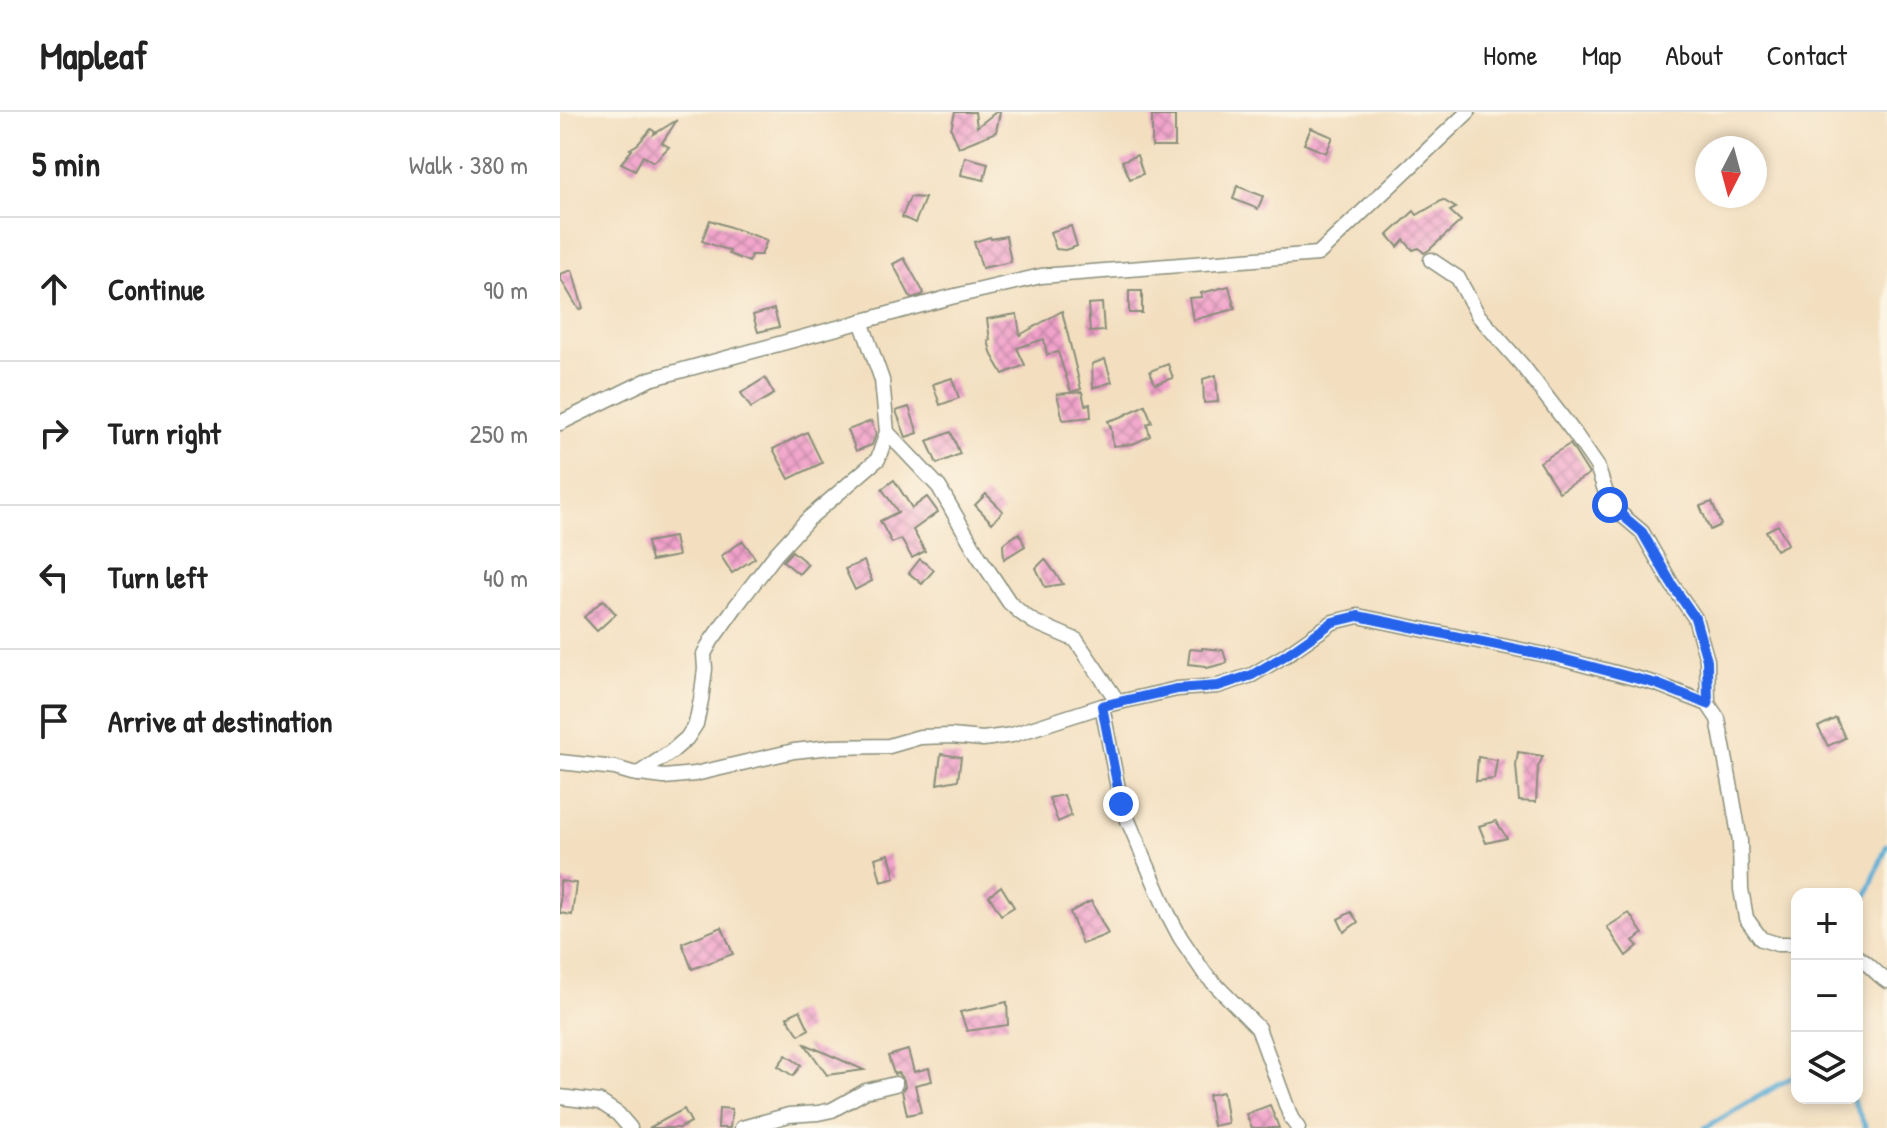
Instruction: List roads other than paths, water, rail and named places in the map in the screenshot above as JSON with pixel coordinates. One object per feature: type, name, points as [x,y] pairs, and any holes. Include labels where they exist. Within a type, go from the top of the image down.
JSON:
[{"type":"street","points":[[560,423],[650,379],[951,297],[1041,276],[1318,254],[1468,112]]},
{"type":"street","points":[[1431,260],[1458,278],[1478,315],[1522,365],[1583,444],[1597,466],[1610,505],[1642,532],[1695,618],[1707,660],[1708,704],[1718,719],[1740,841],[1741,889],[1746,918],[1761,939],[1791,944]]},
{"type":"street","points":[[638,774],[679,745],[696,724],[705,669],[704,654],[736,606],[808,519],[878,459],[887,432],[882,380],[861,321]]},
{"type":"street","points":[[887,432],[939,487],[1009,602],[1034,622],[1076,640],[1118,702]]},
{"type":"street","points":[[560,762],[664,777],[695,774],[794,751],[889,746],[920,737],[983,739],[1012,735],[1118,702],[1177,689],[1218,686],[1252,675],[1333,622],[1358,616],[1555,657],[1657,684],[1708,704]]},
{"type":"street","points":[[1102,706],[1121,804],[1168,914],[1205,974],[1258,1028],[1291,1118],[1298,1128]]},
{"type":"street","points":[[1863,960],[1887,981]]},
{"type":"street","points":[[742,1128],[789,1115],[832,1110],[866,1091],[895,1084]]},
{"type":"street","points":[[560,1097],[600,1102],[618,1114],[630,1128]]},
{"type":"waterway","points":[[1863,905],[1887,845]]},
{"type":"waterway","points":[[1705,1128],[1791,1078]]},
{"type":"waterway","points":[[1855,1104],[1866,1128]]}]
